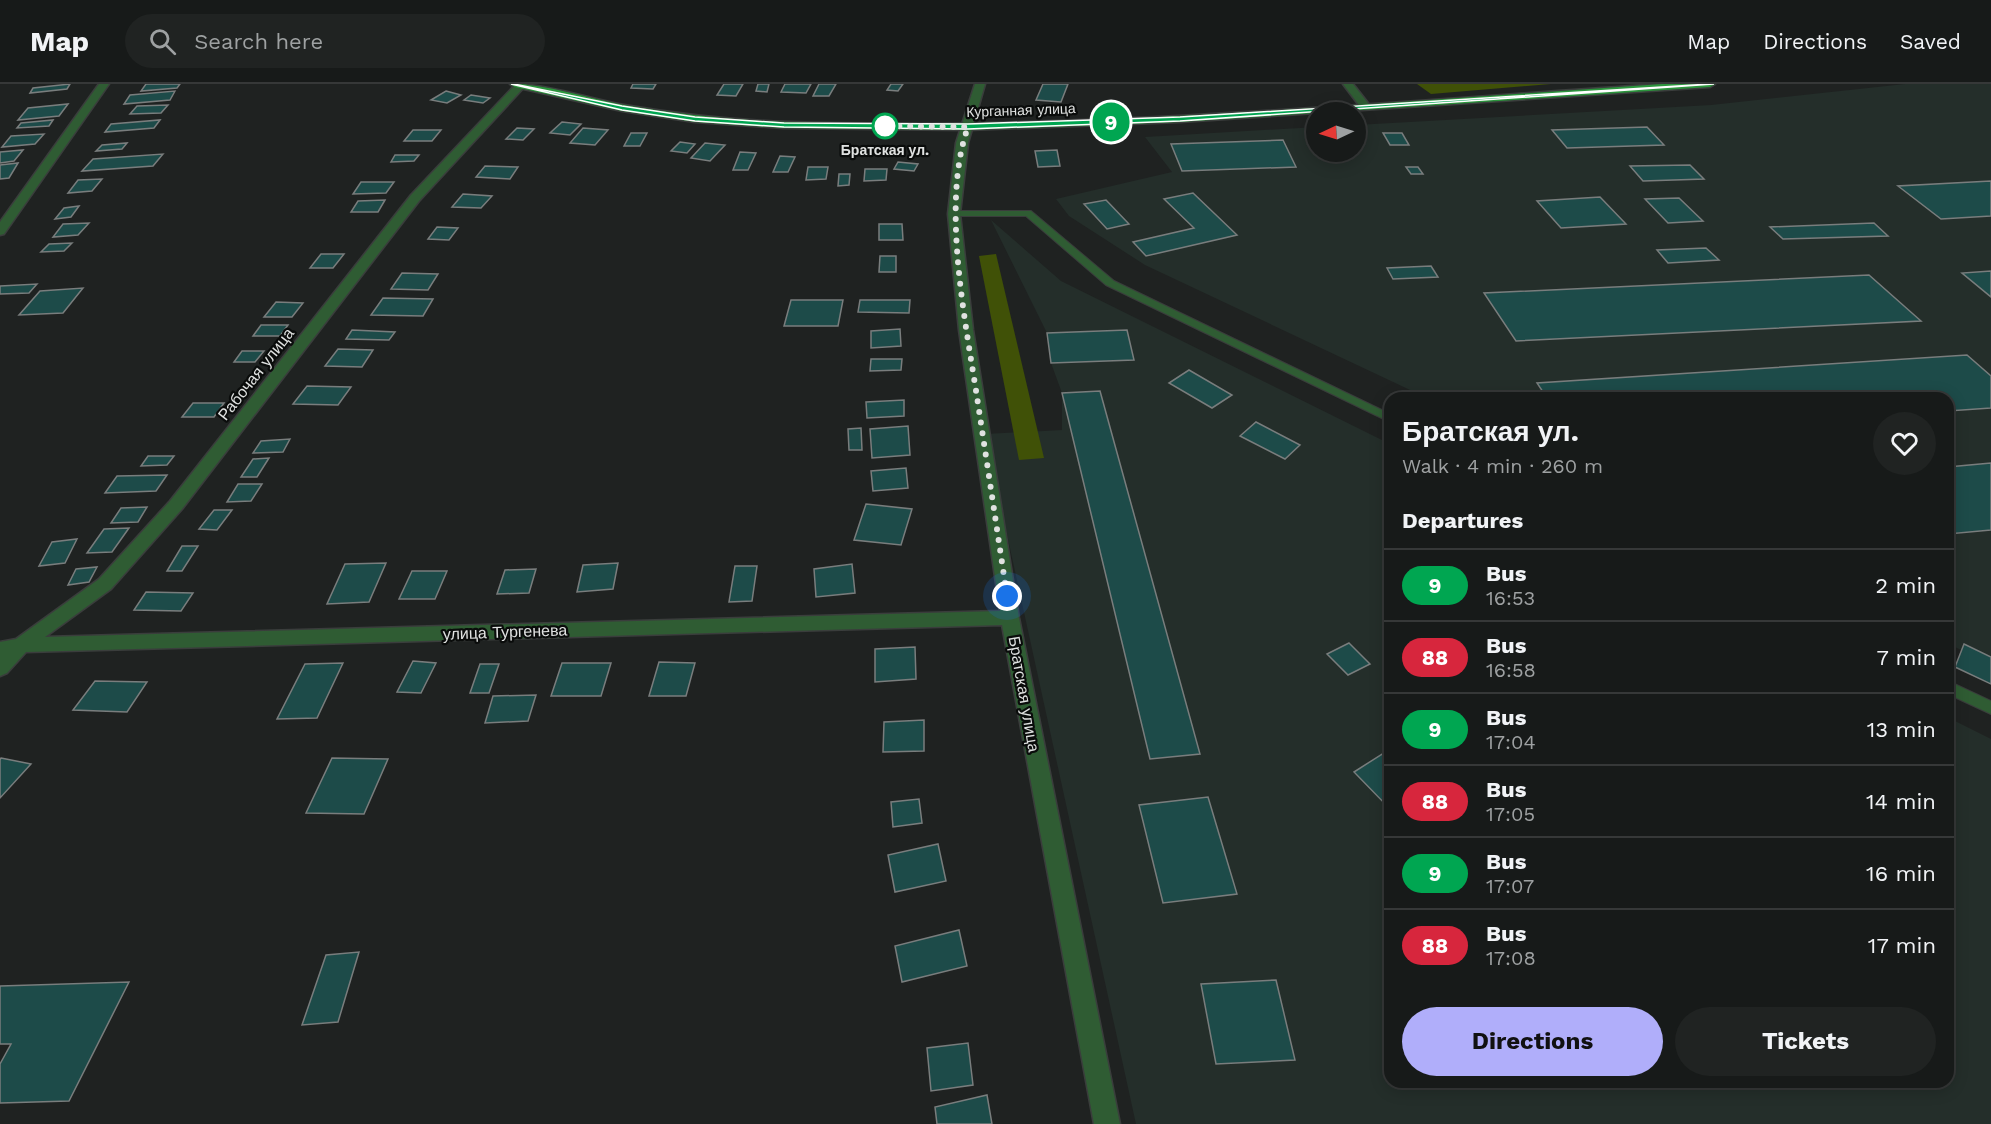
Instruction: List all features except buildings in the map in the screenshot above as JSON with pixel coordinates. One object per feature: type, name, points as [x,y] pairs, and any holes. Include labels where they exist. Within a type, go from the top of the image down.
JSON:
[{"type":"main road","name":"Курганная улица","points":[[1366,107],[1630,87],[1710,84]]},
{"type":"main road","name":"Курганная улица","points":[[519,85],[622,108],[695,119],[784,125],[968,127],[1180,119],[1306,111]]},
{"type":"street","points":[[0,231],[104,84]]},
{"type":"street","name":"Братская улица","points":[[980,84],[962,143],[954,214],[966,330],[1010,618],[1107,1124]]},
{"type":"street","points":[[1347,84],[1362,102]]},
{"type":"street","name":"Рабочая улица","points":[[0,668],[21,645],[105,584],[176,506],[415,198],[519,85]]},
{"type":"street","name":"улица Тургенева","points":[[0,649],[21,645],[1010,618]]},
{"type":"lane","points":[[954,214],[1028,213],[1110,283],[1384,415]]},
{"type":"lane","points":[[1954,690],[1991,708]]},
{"type":"shaded area","points":[[1905,84],[1991,84],[1991,665],[1954,646],[1954,392],[1414,392],[1145,265],[1069,216],[1056,199],[1172,172],[1145,137],[1306,128],[1306,162],[1366,162],[1366,124],[1711,105]]},
{"type":"shaded area","points":[[991,220],[1061,281],[1384,441],[1384,1088],[1954,1088],[1954,720],[1991,739],[1991,1124],[1136,1124],[985,434],[1062,430],[1062,393],[1051,363],[1047,333]]},
{"type":"green space","points":[[1417,84],[1551,84],[1431,94]]},
{"type":"green space","points":[[996,254],[1044,458],[1019,460],[979,256]]},
{"type":"bus line","name":"9","points":[[514,84],[622,108],[695,119],[784,125],[968,127],[1180,119],[1710,84]]},
{"type":"place","name":"Братская ул.","points":[[885,126]]},
{"type":"route","points":[[885,126],[876,126],[968,127],[962,143],[954,214],[966,330],[1007,596]]}]
